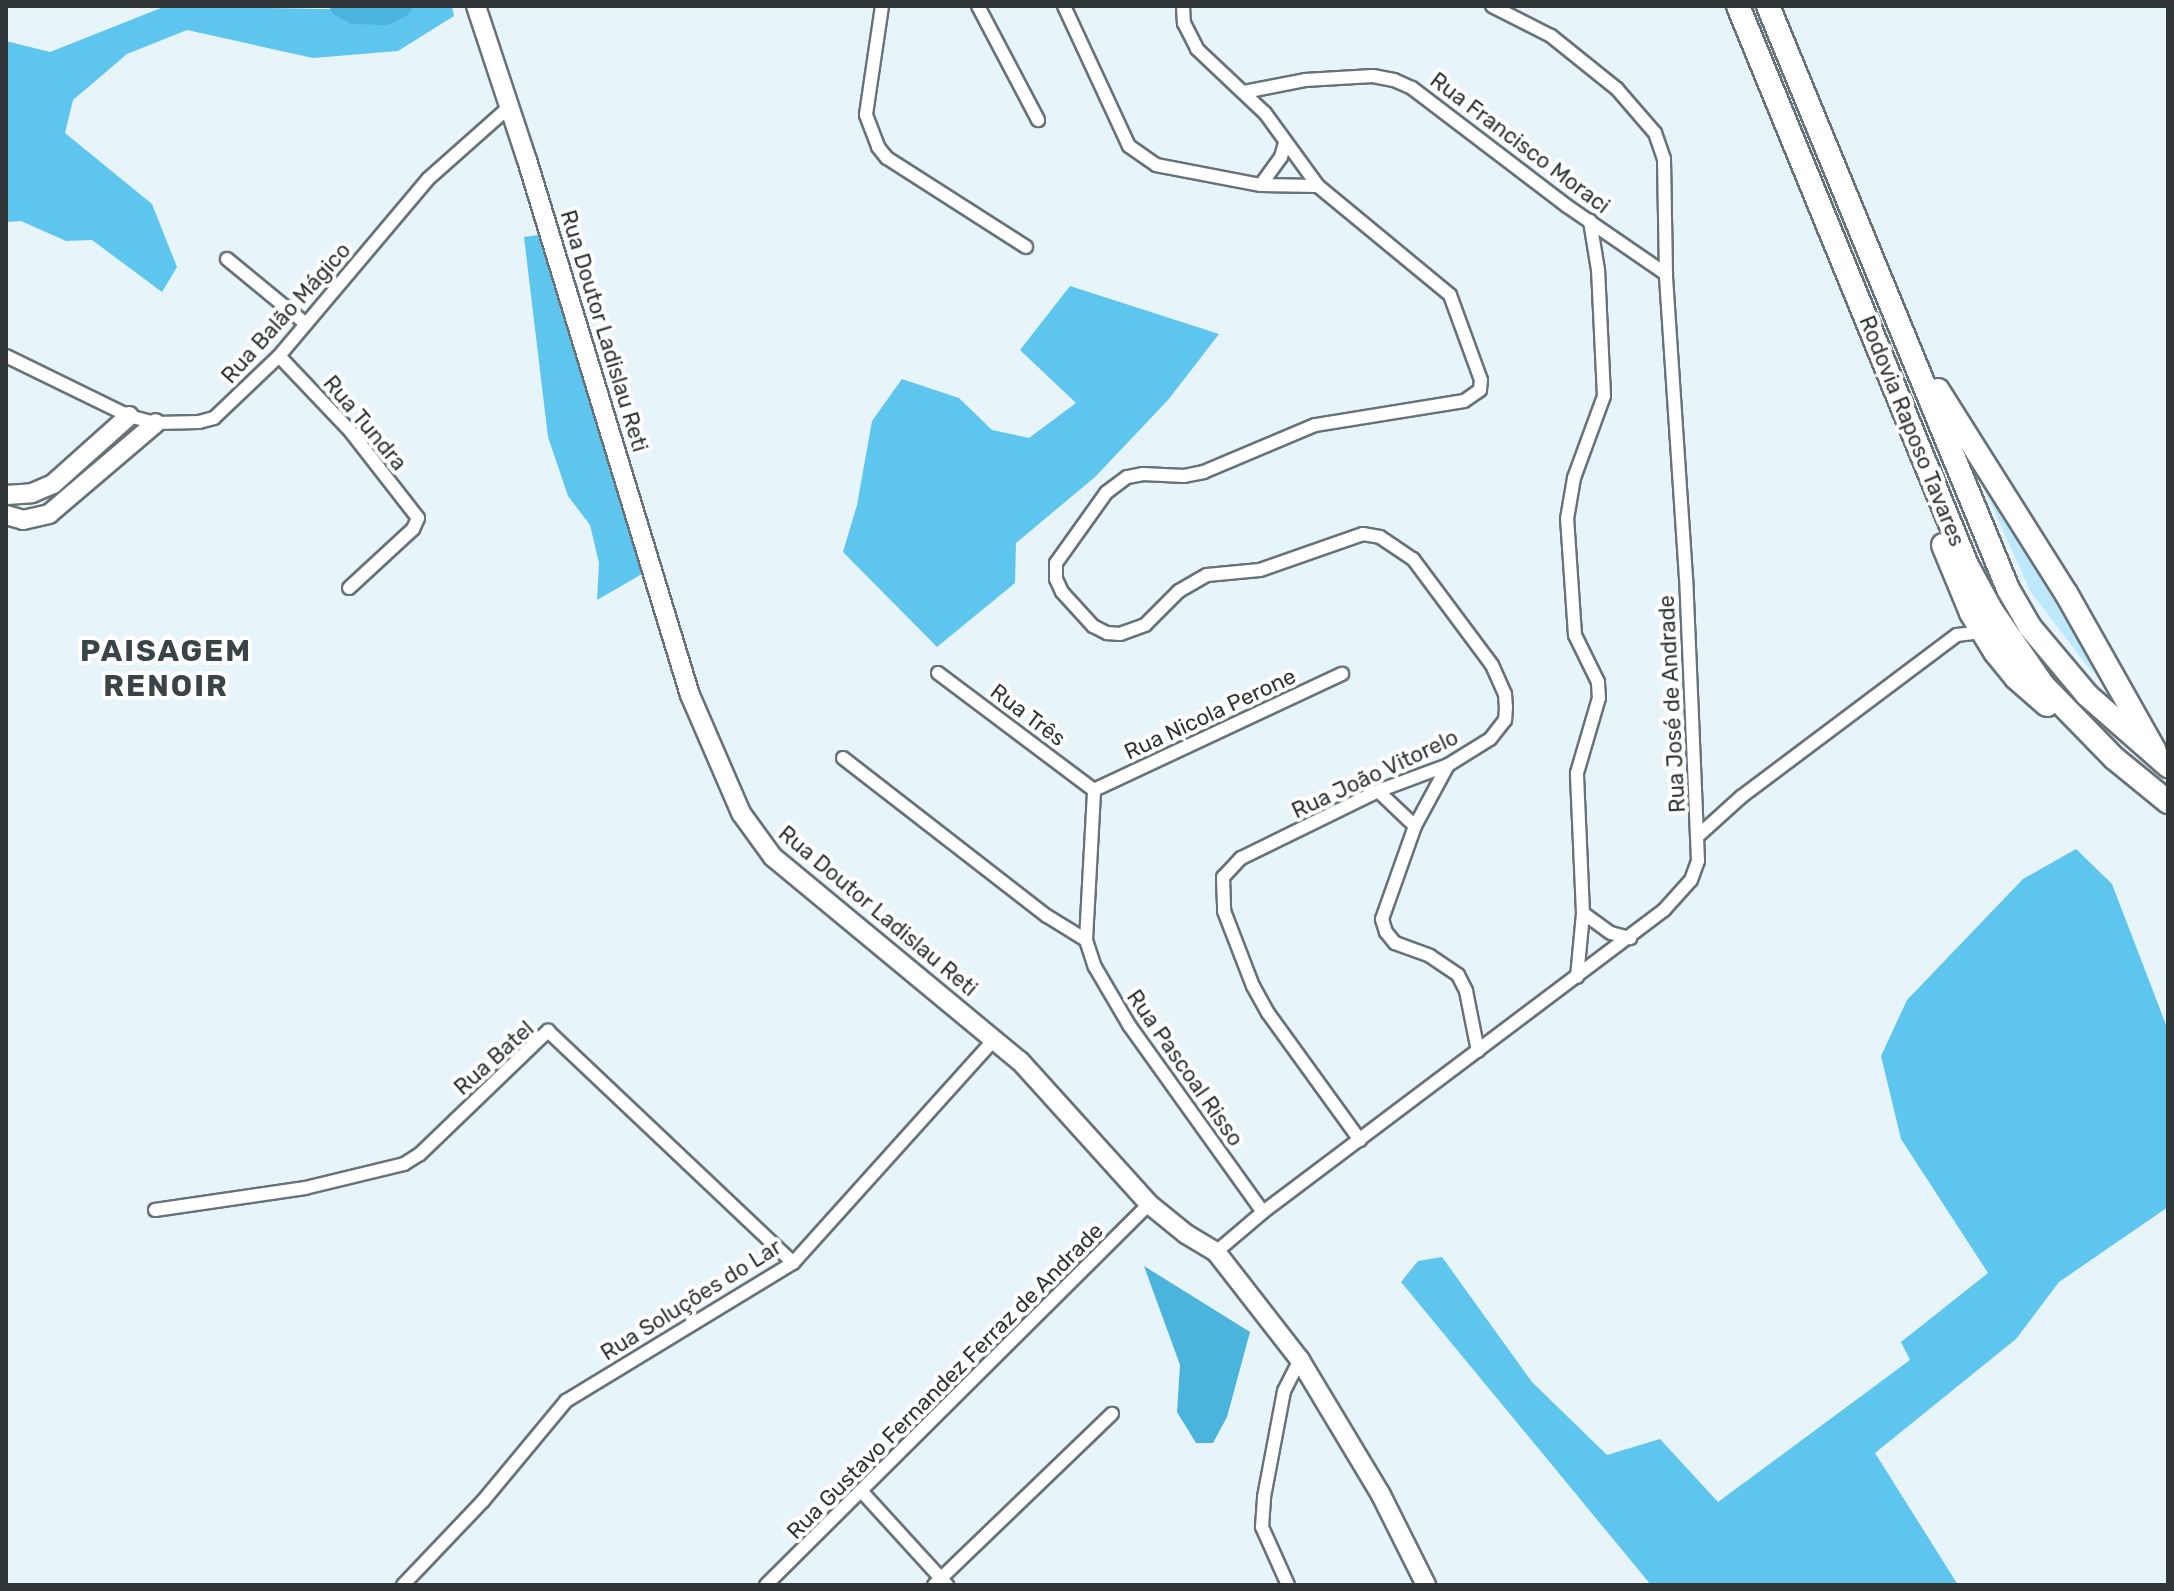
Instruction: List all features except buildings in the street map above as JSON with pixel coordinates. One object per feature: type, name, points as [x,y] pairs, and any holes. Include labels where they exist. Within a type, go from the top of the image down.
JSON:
[{"type":"highway","name":"Rodovia Raposo Tavares","points":[[1738,6],[1967,565],[1992,611],[2043,685],[2114,758],[2168,802]]},
{"type":"highway","name":"Rodovia Raposo Tavares","points":[[1768,6],[1986,540],[2030,627],[2087,695],[2164,763]]},
{"type":"highway","points":[[1900,328],[1968,443],[2066,593],[2164,763]]},
{"type":"highway","points":[[1900,403],[1920,479],[1963,595],[1983,632],[2016,678],[2114,758]]},
{"type":"street","name":"Rua Doutor Ladislau Reti","points":[[476,6],[527,160],[690,695],[741,813],[773,857],[994,1040],[1042,1083],[1149,1204],[1186,1234],[1216,1252],[1300,1360],[1381,1495],[1426,1585]]},
{"type":"street","points":[[882,6],[866,115],[878,147],[887,158],[1026,247]]},
{"type":"street","points":[[978,6],[1038,120]]},
{"type":"street","points":[[1064,6],[1116,124],[1136,153],[1174,170],[1261,185],[1318,186]]},
{"type":"street","points":[[1183,6],[1184,23],[1197,49],[1220,74],[1265,113],[1318,186]]},
{"type":"street","name":"Rua José de Andrade","points":[[1216,1252],[1263,1212],[1630,938],[1664,910],[1691,880],[1698,861],[1699,835],[1666,274],[1667,184],[1664,159],[1655,133],[1617,89],[1551,36],[1492,6]]},
{"type":"street","name":"Rua Francisco Moraci","points":[[1244,92],[1305,80],[1373,76],[1394,80],[1412,88],[1666,274]]},
{"type":"street","name":"Rua Balão Mágico","points":[[6,356],[129,416],[156,423],[199,422],[214,418],[279,356],[428,179],[508,108]]},
{"type":"street","points":[[1261,185],[1281,157],[1285,143]]},
{"type":"street","name":"Rua João Vitorelo","points":[[1318,186],[1450,295],[1481,380],[1480,390],[1473,396],[1315,425],[1204,472],[1184,476],[1143,474],[1127,477],[1106,493],[1056,563],[1056,579],[1062,592],[1093,626],[1107,633],[1120,634],[1145,625],[1179,591],[1207,575],[1260,570],[1363,534],[1397,545],[1413,559],[1492,665],[1505,694],[1505,720],[1498,731],[1471,753],[1448,765],[1378,791],[1241,858],[1223,877],[1224,911],[1268,1013],[1360,1140]]},
{"type":"street","points":[[1577,977],[1583,913],[1577,773],[1599,698],[1598,682],[1575,635],[1567,519],[1574,478],[1604,396],[1598,270],[1590,221]]},
{"type":"street","points":[[227,259],[306,324]]},
{"type":"street","name":"Rua Tundra","points":[[279,356],[351,432],[418,518],[413,529],[349,588]]},
{"type":"street","points":[[6,495],[32,493],[53,484],[129,416]]},
{"type":"street","points":[[6,515],[23,520],[49,514],[156,423]]},
{"type":"street","points":[[1957,635],[1963,614],[1963,595]]},
{"type":"street","points":[[1699,835],[1741,797],[1957,635],[1983,632]]},
{"type":"street","name":"Rua Três","points":[[938,673],[1094,790]]},
{"type":"street","name":"Rua Nicola Perone","points":[[1094,790],[1342,674]]},
{"type":"street","points":[[843,758],[1047,916],[1086,940]]},
{"type":"street","points":[[1448,765],[1415,826],[1382,919],[1395,943],[1430,956],[1458,975],[1466,991],[1478,1051]]},
{"type":"street","name":"Rua Pascoal Risso","points":[[1094,790],[1086,940],[1095,967],[1129,1025],[1263,1212]]},
{"type":"street","points":[[1378,791],[1415,826]]},
{"type":"street","points":[[1583,913],[1611,933],[1630,938]]},
{"type":"street","name":"Rua Batel","points":[[155,1210],[305,1188],[404,1164],[420,1154],[548,1031],[793,1263]]},
{"type":"street","name":"Rua Soluções do Lar","points":[[403,1585],[483,1501],[566,1401],[793,1263],[994,1040]]},
{"type":"street","name":"Rua Gustavo Fernandez Ferraz de Andrade","points":[[766,1585],[863,1493],[1149,1204]]},
{"type":"street","points":[[1288,1585],[1262,1527],[1264,1497],[1284,1391],[1300,1360]]},
{"type":"street","points":[[863,1493],[941,1583],[1112,1414]]},
{"type":"shaded area","points":[[166,6],[325,9],[452,6],[454,16],[398,51],[313,58],[187,30],[127,54],[73,100],[65,133],[152,204],[177,267],[162,292],[92,240],[66,241],[21,221],[6,222],[6,41],[50,52]]},
{"type":"shaded area","points":[[538,235],[642,574],[597,600],[599,563],[590,525],[568,496],[548,437],[524,237]]},
{"type":"shaded area","points":[[1070,286],[1219,334],[1168,400],[1095,477],[1016,543],[1015,583],[937,647],[843,552],[857,505],[872,421],[902,379],[959,398],[992,430],[1029,438],[1076,403],[1020,350]]},
{"type":"shaded area","points":[[1970,456],[2041,580],[2103,679],[2089,668],[2030,591]]},
{"type":"shaded area","points":[[2076,849],[2112,884],[2168,1030],[2168,1207],[2059,1282],[2016,1339],[1875,1453],[1958,1585],[1651,1585],[1401,1282],[1418,1261],[1442,1257],[1532,1382],[1607,1455],[1660,1439],[1718,1502],[1910,1360],[1901,1342],[1988,1273],[1901,1139],[1881,1056],[1907,1000],[2023,879]]},
{"type":"shaded area","points":[[1144,1266],[1250,1332],[1227,1417],[1213,1443],[1196,1443],[1177,1412],[1180,1365]]},
{"type":"waterway","points":[[341,6],[354,13],[385,14],[401,6]]},
{"type":"district","name":"PAISAGEM RENOIR","points":[[166,668]]}]
